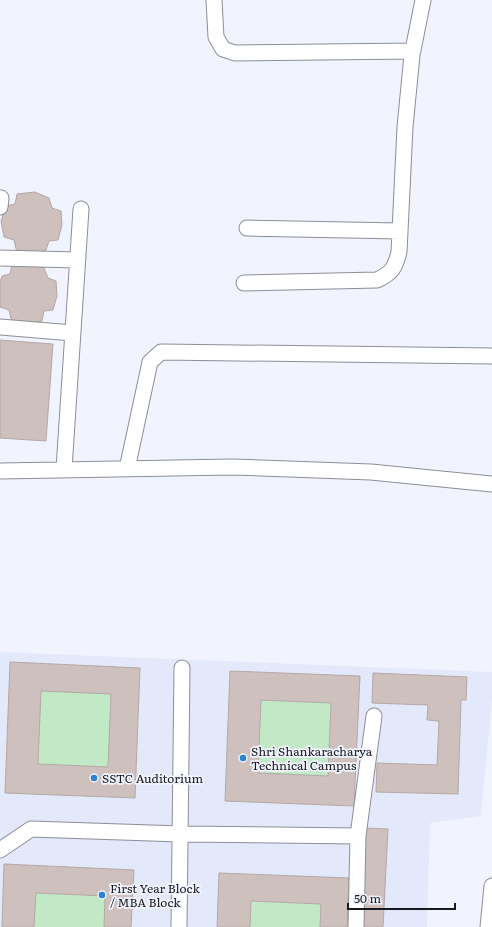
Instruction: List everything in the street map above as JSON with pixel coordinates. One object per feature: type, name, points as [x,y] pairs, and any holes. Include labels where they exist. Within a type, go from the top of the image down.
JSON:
[{"type":"street","points":[[214,0],[216,37],[223,49],[235,53],[413,51]]},
{"type":"street","points":[[244,283],[377,280],[387,275],[395,266],[399,252],[405,128],[413,51],[423,0]]},
{"type":"street","points":[[64,470],[81,209]]},
{"type":"street","points":[[247,228],[400,231]]},
{"type":"street","points":[[0,258],[77,260]]},
{"type":"street","points":[[0,327],[73,333]]},
{"type":"street","points":[[127,469],[150,362],[161,352],[492,356]]},
{"type":"street","points":[[0,471],[232,467],[348,471],[492,484]]},
{"type":"street","points":[[179,927],[182,668]]},
{"type":"street","points":[[356,927],[358,836],[374,716]]},
{"type":"street","points":[[0,850],[31,829],[181,834],[358,836]]},
{"type":"street","points":[[490,918],[492,886]]},
{"type":"shaded area","name":"Shri Shankaracharya Technical Campus","points":[[0,652],[492,672],[492,700],[481,816],[430,823],[427,927],[0,927]]},
{"type":"green space","points":[[41,691],[111,694],[108,767],[38,764]]},
{"type":"green space","points":[[261,700],[331,703],[328,776],[258,773]]},
{"type":"green space","points":[[36,893],[105,896],[104,927],[34,927]]},
{"type":"green space","points":[[251,901],[321,904],[320,927],[250,927]]},
{"type":"building","points":[[35,192],[49,198],[52,208],[61,211],[62,225],[58,240],[49,241],[46,250],[31,255],[16,249],[14,240],[4,237],[1,221],[6,206],[15,204],[17,194]]},
{"type":"building","points":[[31,262],[44,268],[48,278],[56,281],[57,296],[53,310],[44,311],[42,321],[26,325],[11,319],[9,310],[0,307],[0,282],[2,276],[10,274],[12,264]]},
{"type":"building","points":[[0,340],[53,344],[46,441],[0,438]]},
{"type":"building","points":[[10,662],[140,668],[135,798],[5,793]],"holes":[[[41,691],[111,694],[108,767],[38,764]]]},
{"type":"building","points":[[230,671],[360,676],[354,806],[225,801]],"holes":[[[261,700],[331,703],[328,776],[258,773]]]},
{"type":"building","points":[[373,673],[467,677],[466,700],[461,700],[458,794],[376,792],[377,763],[437,765],[439,721],[427,720],[428,705],[372,703]]},
{"type":"building","points":[[365,828],[388,829],[383,927],[361,927]]},
{"type":"building","name":"First Year Block / MBA Block","points":[[4,864],[134,870],[131,927],[104,927],[105,896],[36,893],[34,927],[2,927]]},
{"type":"building","points":[[219,873],[349,878],[347,927],[320,927],[321,904],[251,901],[250,927],[217,927]]},
{"type":"place","name":"Shri Shankaracharya Technical Campus","points":[[243,758]]},
{"type":"place","name":"SSTC Auditorium","points":[[94,778]]},
{"type":"place","name":"First Year Block / MBA Block","points":[[102,895]]}]
